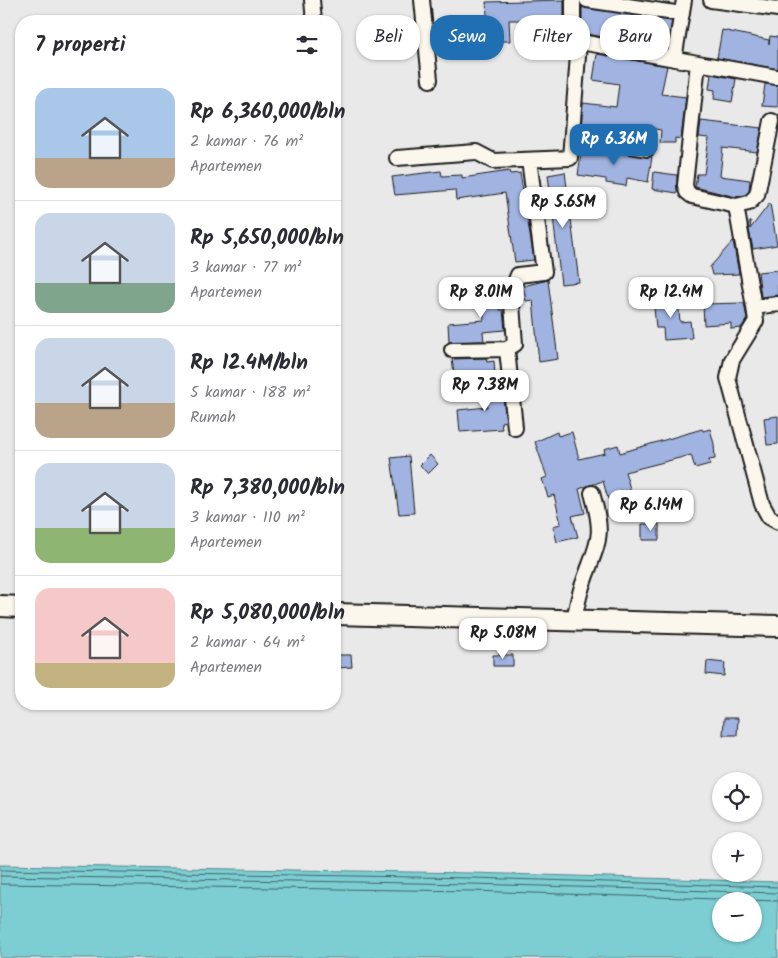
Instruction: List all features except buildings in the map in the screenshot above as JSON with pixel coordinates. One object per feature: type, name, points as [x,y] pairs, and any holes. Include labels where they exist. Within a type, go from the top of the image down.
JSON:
[{"type":"street","points":[[312,0],[313,15]]},
{"type":"street","points":[[422,0],[430,80]]},
{"type":"street","points":[[573,0],[573,15]]},
{"type":"street","points":[[587,0],[683,7],[674,59]]},
{"type":"street","points":[[711,0],[778,9]]},
{"type":"street","points":[[590,45],[776,77]]},
{"type":"street","points":[[396,158],[476,152],[493,161],[570,158],[578,60]]},
{"type":"street","points":[[698,63],[685,185],[687,192],[692,196],[736,206],[748,203],[757,195],[772,121]]},
{"type":"street","points":[[572,136],[648,148]]},
{"type":"street","points":[[452,350],[507,349],[515,344],[511,292],[518,275],[544,272],[529,160]]},
{"type":"street","points":[[736,206],[756,321],[732,360],[728,378],[729,388],[762,504],[769,517],[778,522]]},
{"type":"street","points":[[754,307],[778,304]]},
{"type":"street","points":[[507,349],[515,428]]},
{"type":"street","points":[[574,619],[584,581],[596,553],[600,536],[599,517],[592,494]]},
{"type":"street","points":[[0,606],[15,607]]},
{"type":"street","points":[[341,614],[778,626]]},
{"type":"water","points":[[0,865],[472,873],[712,880],[712,882],[778,882],[778,958],[0,958]]}]
